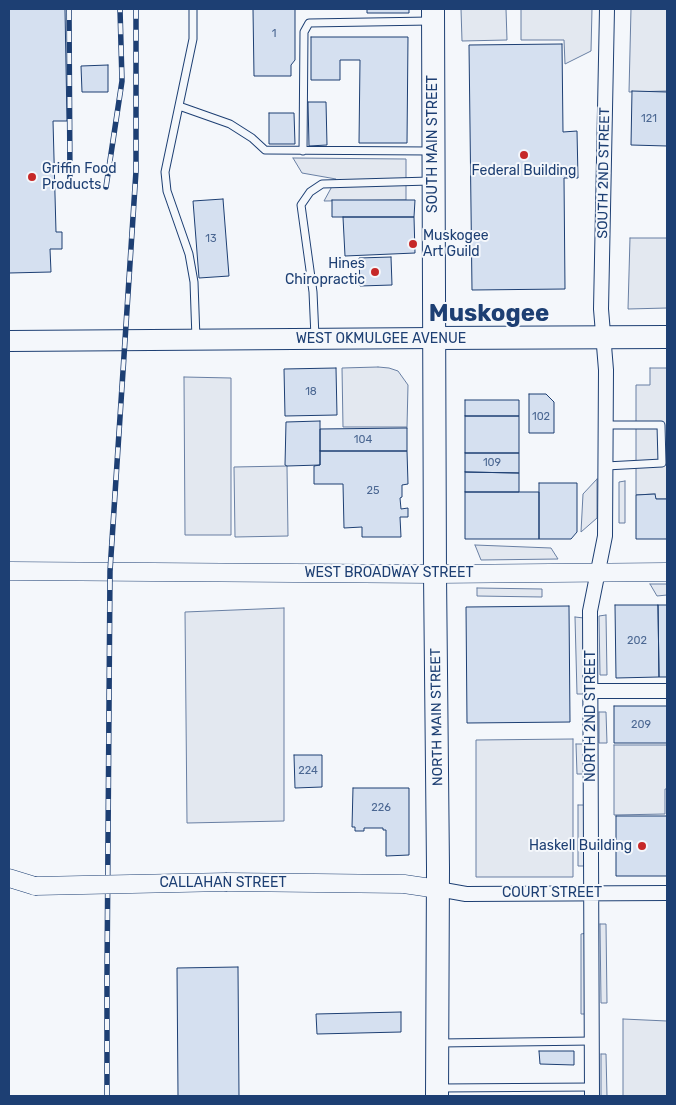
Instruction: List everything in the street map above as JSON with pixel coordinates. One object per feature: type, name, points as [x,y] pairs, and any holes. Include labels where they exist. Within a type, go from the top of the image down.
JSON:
[{"type":"main road","name":"SOUTH MAIN STREET","points":[[433,15],[435,338]]},
{"type":"main road","name":"WEST OKMULGEE AVENUE","points":[[9,341],[667,337]]},
{"type":"main road","name":"NORTH MAIN STREET","points":[[435,338],[438,889],[437,1092]]},
{"type":"street","name":"SOUTH 2ND STREET","points":[[603,337],[601,309],[607,9]]},
{"type":"street","name":"NORTH 2ND STREET","points":[[592,1092],[590,611],[605,536],[606,370],[603,337]]},
{"type":"street","name":"WEST BROADWAY STREET","points":[[9,571],[435,574],[667,572]]},
{"type":"street","points":[[591,691],[667,690]]},
{"type":"street","name":"CALLAHAN STREET","points":[[9,878],[35,886],[227,882],[404,884],[438,889]]},
{"type":"street","name":"COURT STREET","points":[[438,889],[466,894],[667,893]]},
{"type":"lane","points":[[193,9],[192,39],[165,172],[167,191],[189,254],[194,282],[196,340]]},
{"type":"lane","points":[[303,151],[304,32],[309,23],[433,15]]},
{"type":"lane","points":[[179,106],[230,124],[252,138],[265,150],[433,151]]},
{"type":"lane","points":[[315,340],[313,292],[301,205],[310,192],[322,184],[433,181]]},
{"type":"lane","points":[[606,425],[661,425],[662,463],[606,466]]},
{"type":"lane","points":[[437,1043],[592,1041]]},
{"type":"lane","points":[[437,1092],[592,1092]]},
{"type":"shaded area","points":[[461,9],[506,9],[507,40],[462,41]]},
{"type":"shaded area","points":[[521,9],[592,9],[591,51],[565,64],[564,40],[521,40]]},
{"type":"shaded area","points":[[631,9],[667,9],[667,91],[629,92]]},
{"type":"shaded area","points":[[293,158],[406,159],[406,200],[324,201],[336,179],[302,173]]},
{"type":"shaded area","points":[[630,238],[667,238],[667,308],[628,309]]},
{"type":"shaded area","points":[[378,367],[398,371],[408,385],[407,427],[343,427],[342,368]]},
{"type":"shaded area","points":[[650,368],[667,368],[667,499],[656,499],[654,494],[636,495],[636,385],[650,385]]},
{"type":"shaded area","points":[[184,377],[231,378],[231,535],[185,535]]},
{"type":"shaded area","points":[[287,466],[288,536],[235,537],[234,467]]},
{"type":"shaded area","points":[[597,479],[597,518],[581,532],[583,494]]},
{"type":"shaded area","points":[[625,481],[625,523],[619,523],[619,482]]},
{"type":"shaded area","points":[[475,545],[551,548],[558,559],[481,560]]},
{"type":"shaded area","points":[[650,584],[667,584],[667,595],[657,596]]},
{"type":"shaded area","points":[[477,588],[542,589],[542,597],[477,596]]},
{"type":"shaded area","points":[[284,608],[284,821],[187,823],[185,612]]},
{"type":"shaded area","points":[[606,615],[607,675],[600,675],[599,616]]},
{"type":"shaded area","points":[[575,617],[584,618],[584,694],[577,694]]},
{"type":"shaded area","points":[[599,712],[606,712],[607,743],[599,743]]},
{"type":"shaded area","points":[[573,739],[573,877],[476,877],[476,740]]},
{"type":"shaded area","points":[[576,744],[583,744],[584,774],[577,774]]},
{"type":"shaded area","points":[[614,745],[667,745],[665,814],[614,815]]},
{"type":"shaded area","points":[[578,805],[584,805],[584,866],[578,866]]},
{"type":"shaded area","points":[[600,924],[606,924],[607,1003],[601,1003]]},
{"type":"shaded area","points":[[587,933],[588,1014],[581,1014],[581,934]]},
{"type":"shaded area","points":[[623,1019],[667,1021],[667,1096],[623,1096]]},
{"type":"shaded area","points":[[601,1054],[606,1054],[607,1096],[601,1096]]},
{"type":"building","name":"Griffin Food Products","points":[[9,9],[65,9],[67,121],[53,121],[56,232],[62,232],[62,249],[50,249],[51,272],[9,273]]},
{"type":"building","points":[[253,9],[295,9],[295,60],[291,65],[291,76],[254,76]]},
{"type":"building","points":[[367,9],[409,9],[409,13],[367,13]]},
{"type":"building","points":[[311,37],[408,37],[407,143],[359,143],[360,60],[340,60],[340,80],[311,80]]},
{"type":"building","name":"Federal Building","points":[[562,44],[563,132],[577,131],[578,178],[564,178],[565,289],[472,290],[469,45]]},
{"type":"building","points":[[108,65],[108,92],[82,92],[81,66]]},
{"type":"building","points":[[632,91],[667,92],[667,146],[631,145]]},
{"type":"building","points":[[308,102],[326,102],[327,145],[309,146]]},
{"type":"building","points":[[269,113],[294,113],[295,144],[269,144]]},
{"type":"building","points":[[223,199],[229,276],[199,278],[193,201]]},
{"type":"building","points":[[332,200],[415,200],[414,217],[332,217]]},
{"type":"building","points":[[343,217],[414,217],[415,253],[345,256]]},
{"type":"building","name":"Hines Chiropractic","points":[[391,257],[392,285],[360,286],[359,258]]},
{"type":"building","points":[[336,368],[337,415],[285,416],[284,369]]},
{"type":"building","points":[[529,394],[546,394],[554,402],[554,433],[529,433]]},
{"type":"building","points":[[465,400],[519,400],[519,416],[465,416]]},
{"type":"building","points":[[465,416],[519,416],[519,453],[465,453]]},
{"type":"building","points":[[320,421],[320,465],[285,465],[286,422]]},
{"type":"building","points":[[407,428],[407,451],[320,451],[320,429]]},
{"type":"building","points":[[320,451],[407,451],[408,484],[402,485],[402,497],[400,498],[401,509],[408,508],[408,517],[400,517],[401,537],[362,537],[362,527],[344,528],[343,484],[314,484],[314,466],[320,465]]},
{"type":"building","points":[[465,453],[519,453],[519,473],[465,472]]},
{"type":"building","points":[[465,472],[519,473],[519,492],[465,492]]},
{"type":"building","points":[[539,483],[577,483],[577,532],[571,539],[539,539]]},
{"type":"building","points":[[465,492],[539,492],[539,539],[465,539]]},
{"type":"building","points":[[655,494],[656,499],[667,499],[667,539],[636,539],[636,495]]},
{"type":"building","points":[[615,605],[658,605],[659,677],[616,678]]},
{"type":"building","points":[[658,605],[667,605],[667,677],[659,677]]},
{"type":"building","points":[[569,606],[570,722],[467,723],[466,607]]},
{"type":"building","points":[[614,706],[667,706],[667,743],[614,743]]},
{"type":"building","points":[[294,755],[322,755],[322,787],[295,788]]},
{"type":"building","points":[[353,788],[409,788],[409,855],[386,856],[386,830],[383,830],[383,828],[364,828],[364,831],[355,831],[355,827],[352,827]]},
{"type":"building","name":"Haskell Building","points":[[616,816],[667,816],[667,876],[616,876]]},
{"type":"building","points":[[238,967],[239,1096],[178,1096],[177,968]]},
{"type":"building","points":[[401,1012],[401,1032],[317,1034],[316,1014]]},
{"type":"building","points":[[539,1051],[574,1051],[574,1065],[540,1064]]},
{"type":"railway","points":[[69,9],[70,187]]},
{"type":"railway","points":[[106,187],[122,81],[120,9]]},
{"type":"railway","points":[[107,1096],[110,571],[136,171],[136,9]]},
{"type":"place","name":"Federal Building","points":[[524,155]]},
{"type":"place","name":"Griffin Food Products","points":[[32,177]]},
{"type":"place","name":"Muskogee Art Guild","points":[[413,244]]},
{"type":"place","name":"Hines Chiropractic","points":[[375,272]]},
{"type":"place","name":"Haskell Building","points":[[642,846]]},
{"type":"district","name":"Muskogee","points":[[489,314]]}]
